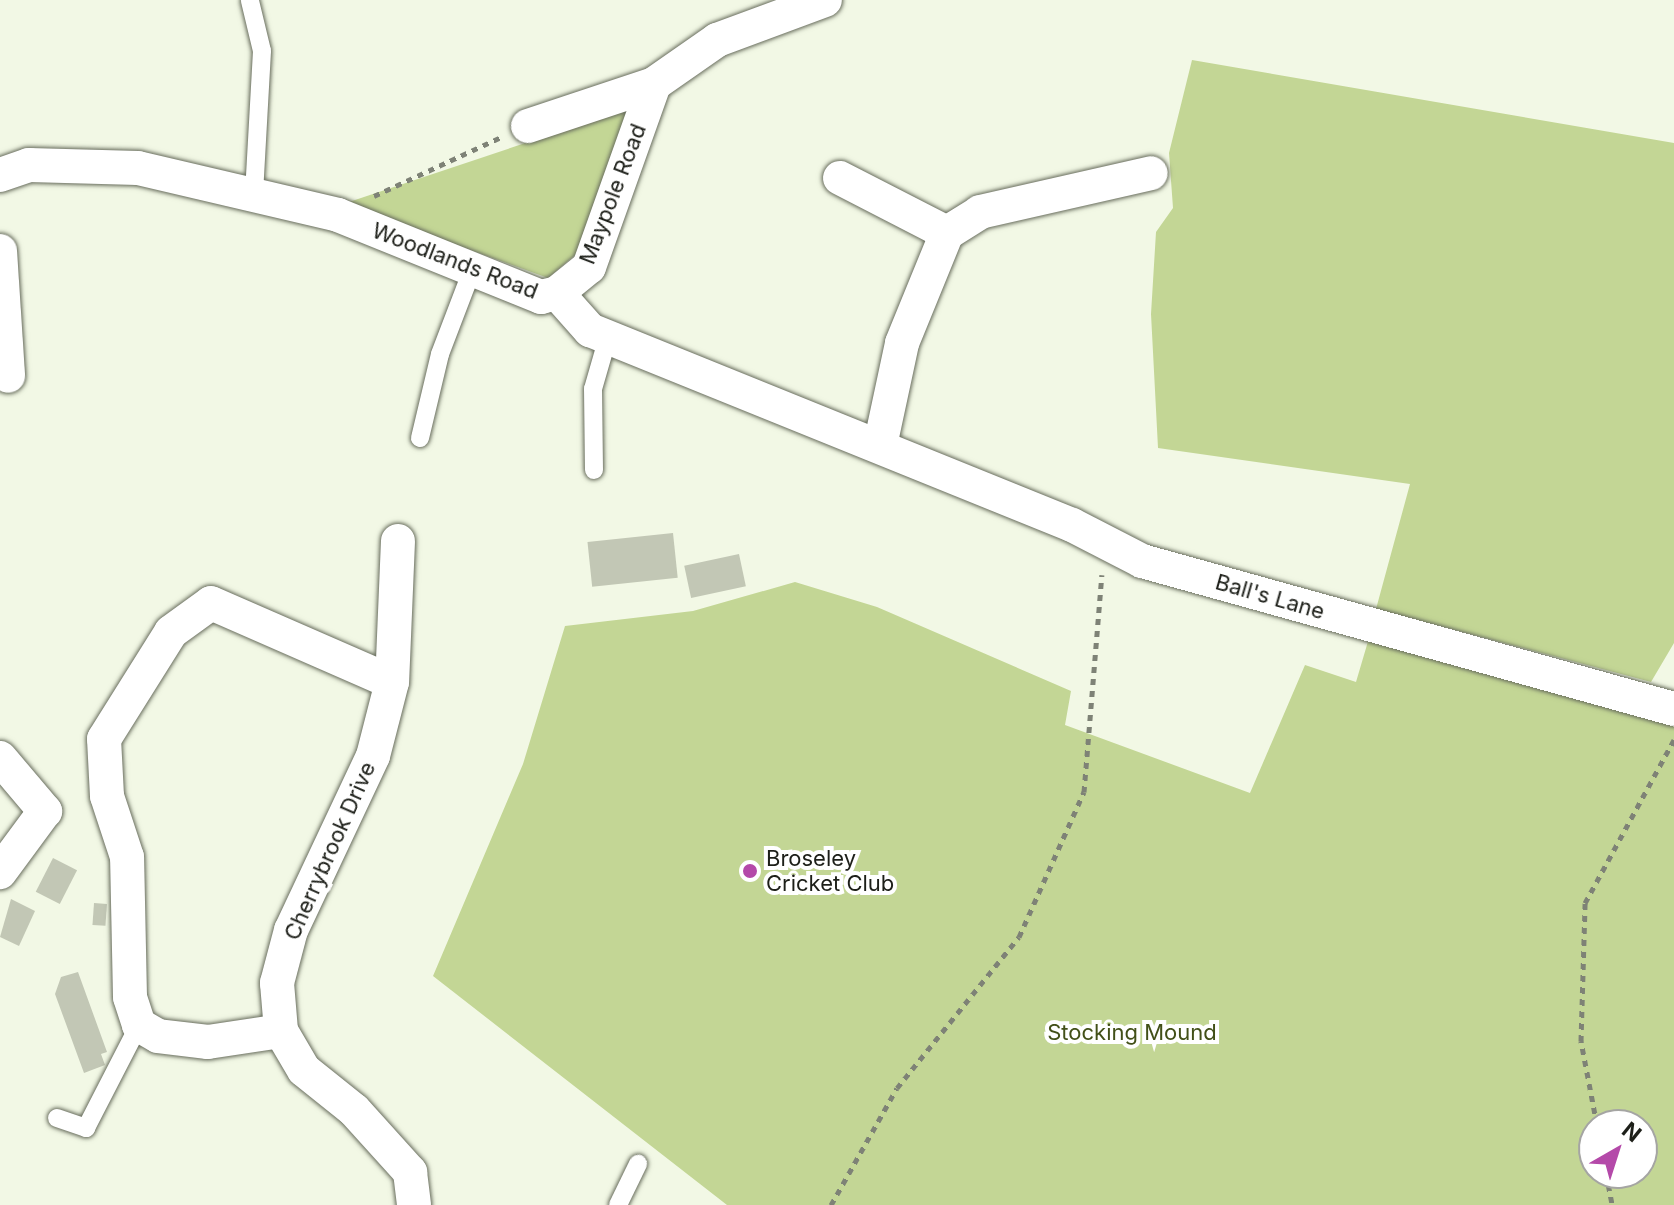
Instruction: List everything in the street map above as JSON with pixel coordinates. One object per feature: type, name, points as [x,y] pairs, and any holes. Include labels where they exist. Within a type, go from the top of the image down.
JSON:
[{"type":"street","name":"Maypole Road","points":[[528,126],[654,84],[717,40],[825,0]]},
{"type":"street","name":"Maypole Road","points":[[557,293],[589,267],[654,84]]},
{"type":"street","name":"Woodlands Road","points":[[0,175],[29,165],[138,168],[338,215],[541,297],[557,293],[590,330],[880,446]]},
{"type":"street","points":[[880,446],[902,343],[947,233],[980,212],[1151,173]]},
{"type":"street","points":[[840,179],[947,233]]},
{"type":"street","points":[[0,251],[8,376]]},
{"type":"street","name":"Ball's Lane","points":[[880,446],[1142,561],[1674,709]]},
{"type":"street","name":"Cherrybrook Drive","points":[[398,541],[392,682],[373,756],[291,930],[277,983],[281,1031],[304,1070],[354,1110],[410,1172],[414,1205]]},
{"type":"street","points":[[281,1031],[208,1042],[158,1036],[139,1025],[130,997],[127,857],[107,796],[104,739],[171,632],[211,603],[392,682]]},
{"type":"street","points":[[0,758],[45,811],[0,872]]},
{"type":"lane","points":[[250,1],[262,51],[254,195]]},
{"type":"lane","points":[[420,438],[440,354],[472,270]]},
{"type":"lane","points":[[594,470],[593,389],[608,337]]},
{"type":"lane","points":[[57,1118],[86,1128],[139,1025]]},
{"type":"lane","points":[[618,1205],[638,1164]]},
{"type":"path","points":[[338,215],[528,126]]},
{"type":"path","points":[[831,1205],[897,1088],[1019,937],[1084,792],[1104,542]]},
{"type":"path","points":[[1594,1109],[1581,1041],[1585,903],[1674,740]]},
{"type":"green space","points":[[1192,60],[1674,143],[1674,643],[1651,682],[1376,609],[1410,484],[1158,448],[1151,314],[1156,232],[1173,208],[1169,153]]},
{"type":"green space","points":[[630,108],[583,248],[548,278],[343,204]]},
{"type":"green space","name":"Stocking Mound","points":[[795,582],[877,607],[1071,691],[1065,725],[1250,793],[1305,665],[1356,682],[1369,638],[1674,722],[1674,1205],[727,1205],[433,976],[523,764],[565,626],[693,611]]},
{"type":"building","points":[[673,533],[678,578],[592,587],[587,542]]},
{"type":"building","points":[[739,554],[746,586],[691,598],[684,566]]},
{"type":"building","points":[[53,858],[77,870],[60,904],[36,892]]},
{"type":"building","points":[[11,899],[35,911],[19,946],[0,937]]},
{"type":"building","points":[[94,903],[107,904],[105,926],[92,925]]},
{"type":"building","points":[[78,972],[107,1052],[101,1054],[105,1065],[84,1073],[55,994],[61,977]]},
{"type":"place","name":"Broseley Cricket Club","points":[[750,871]]}]
